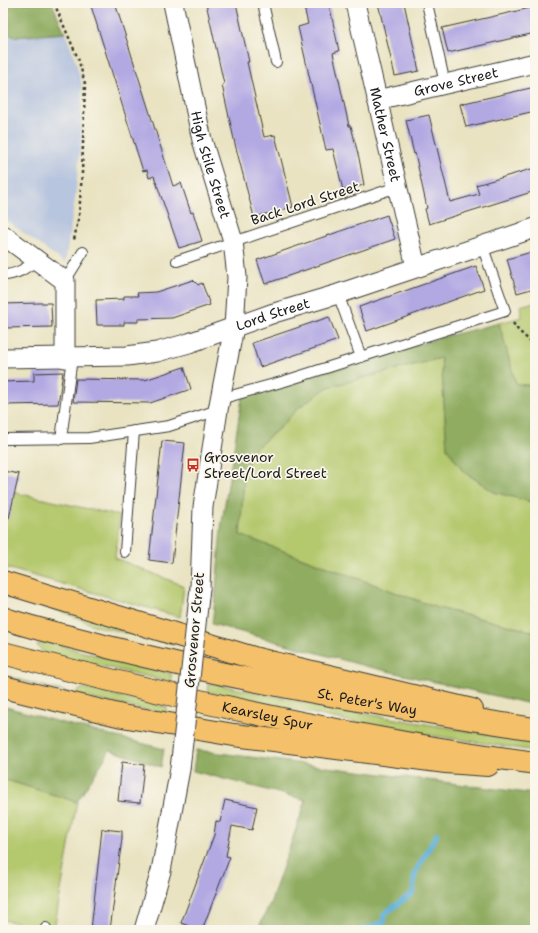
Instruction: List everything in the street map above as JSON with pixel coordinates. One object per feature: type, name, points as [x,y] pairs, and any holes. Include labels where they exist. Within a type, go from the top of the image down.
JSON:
[{"type":"highway","points":[[3,582],[257,659],[535,725]]},
{"type":"highway","name":"St. Peter's Way","points":[[3,618],[140,655],[201,669],[330,695],[535,729]]},
{"type":"highway","name":"Kearsley Spur","points":[[3,653],[116,683],[258,714],[395,741],[535,763]]},
{"type":"highway","points":[[3,687],[122,716],[234,735],[446,762],[535,768]]},
{"type":"street","name":"High Stile Street","points":[[173,3],[202,140],[233,241],[237,277],[234,327]]},
{"type":"street","name":"Mather Street","points":[[354,3],[416,267]]},
{"type":"street","name":"Grove Street","points":[[377,100],[535,63]]},
{"type":"street","name":"Lord Street","points":[[3,358],[127,356],[157,352],[274,313],[338,294],[535,228]]},
{"type":"street","points":[[3,235],[65,280],[69,358]]},
{"type":"street","name":"Grosvenor Street","points":[[144,930],[161,871],[180,769],[200,588],[203,507],[219,405],[234,327]]},
{"type":"lane","points":[[263,3],[276,62]]},
{"type":"lane","points":[[427,3],[445,84]]},
{"type":"lane","name":"Back Lord Street","points":[[177,261],[397,187]]},
{"type":"lane","points":[[3,439],[89,438],[169,426],[219,405],[285,381],[505,311],[482,245]]},
{"type":"lane","points":[[65,280],[83,252]]},
{"type":"lane","points":[[3,275],[11,275],[24,270],[37,260]]},
{"type":"lane","points":[[338,294],[361,357]]},
{"type":"lane","points":[[61,439],[69,358]]},
{"type":"lane","points":[[125,552],[134,431]]},
{"type":"path","points":[[54,3],[79,61],[85,84],[84,141],[80,201],[74,243]]},
{"type":"path","points":[[505,311],[518,330],[535,346]]},
{"type":"shaded area","points":[[3,30],[14,37],[65,33],[76,62],[82,85],[81,140],[75,199],[65,263],[3,218]]},
{"type":"green space","points":[[3,3],[52,3],[65,33],[14,37],[3,30]]},
{"type":"green space","points":[[535,302],[535,386],[516,384],[499,323],[522,317],[520,306]]},
{"type":"green space","points":[[499,323],[516,384],[535,386],[535,503],[494,492],[463,471],[447,448],[441,358],[328,387],[298,408],[283,425],[252,451],[244,475],[240,535],[438,608],[535,632],[535,705],[365,666],[212,624],[221,528],[242,398],[248,394],[440,338]]},
{"type":"green space","points":[[441,358],[447,448],[463,471],[494,492],[535,503],[535,632],[438,608],[240,535],[244,475],[252,451],[281,427],[298,408],[328,387]]},
{"type":"green space","points":[[3,490],[120,516],[115,558],[184,586],[180,617],[3,567]]},
{"type":"green space","points":[[3,591],[175,644],[96,626],[62,612],[3,596]]},
{"type":"green space","points":[[47,641],[83,652],[171,673],[171,682],[44,653],[37,645]]},
{"type":"green space","points":[[3,675],[74,694],[83,688],[167,707],[166,714],[97,700],[3,677]]},
{"type":"green space","points":[[209,683],[359,713],[535,742],[535,751],[377,727],[208,692]]},
{"type":"green space","points":[[3,706],[164,749],[161,767],[110,750],[77,802],[3,779]]},
{"type":"green space","points":[[196,750],[535,794],[535,930],[257,930],[270,904],[306,800],[193,771]]},
{"type":"green space","points":[[3,779],[77,802],[54,929],[3,920]]},
{"type":"building","points":[[102,3],[115,3],[173,186],[181,183],[191,213],[193,212],[202,241],[179,248],[154,176],[149,178],[147,170],[143,171],[91,6]]},
{"type":"building","points":[[206,3],[236,3],[249,62],[247,62],[264,137],[275,135],[293,207],[254,217],[235,144],[222,85],[224,84]]},
{"type":"building","points":[[303,3],[329,3],[339,51],[333,53],[349,126],[351,126],[359,158],[364,185],[343,190],[333,149],[326,150],[298,27],[308,24]]},
{"type":"building","points":[[378,3],[404,3],[419,71],[395,76]]},
{"type":"building","points":[[535,7],[535,33],[448,53],[442,28]]},
{"type":"building","points":[[535,87],[535,111],[466,127],[460,104]]},
{"type":"building","points":[[429,115],[450,202],[479,194],[476,185],[535,168],[535,191],[429,224],[415,153],[414,154],[406,120]]},
{"type":"building","points":[[387,215],[395,239],[265,284],[257,260]]},
{"type":"building","points":[[535,251],[535,288],[517,293],[507,259]]},
{"type":"building","points":[[476,266],[484,289],[367,331],[359,307]]},
{"type":"building","points":[[193,280],[198,285],[202,283],[210,305],[172,318],[138,319],[138,322],[124,322],[124,325],[97,325],[96,300],[124,299],[124,296],[138,296],[137,293],[156,292]]},
{"type":"building","points":[[51,303],[52,327],[3,328],[3,304]]},
{"type":"building","points":[[329,317],[338,340],[260,367],[252,343]]},
{"type":"building","points":[[184,367],[191,389],[150,403],[73,402],[76,379],[145,380]]},
{"type":"building","points":[[63,372],[58,404],[3,405],[3,382],[34,381],[34,373]]},
{"type":"building","points":[[162,441],[185,443],[172,563],[149,560]]},
{"type":"building","points":[[3,471],[19,474],[9,518],[3,517]]},
{"type":"building","points":[[122,762],[144,765],[140,803],[118,801]]},
{"type":"building","points":[[225,800],[257,807],[252,830],[232,826],[226,856],[230,857],[202,930],[200,930],[181,923],[214,835],[216,821],[220,822]]},
{"type":"building","points":[[102,829],[122,831],[122,838],[110,930],[91,930]]},
{"type":"waterway","points":[[362,930],[384,922],[384,914],[413,893],[415,873],[437,834]]},
{"type":"place","name":"Grosvenor Street/Lord Street","points":[[193,465]]}]
